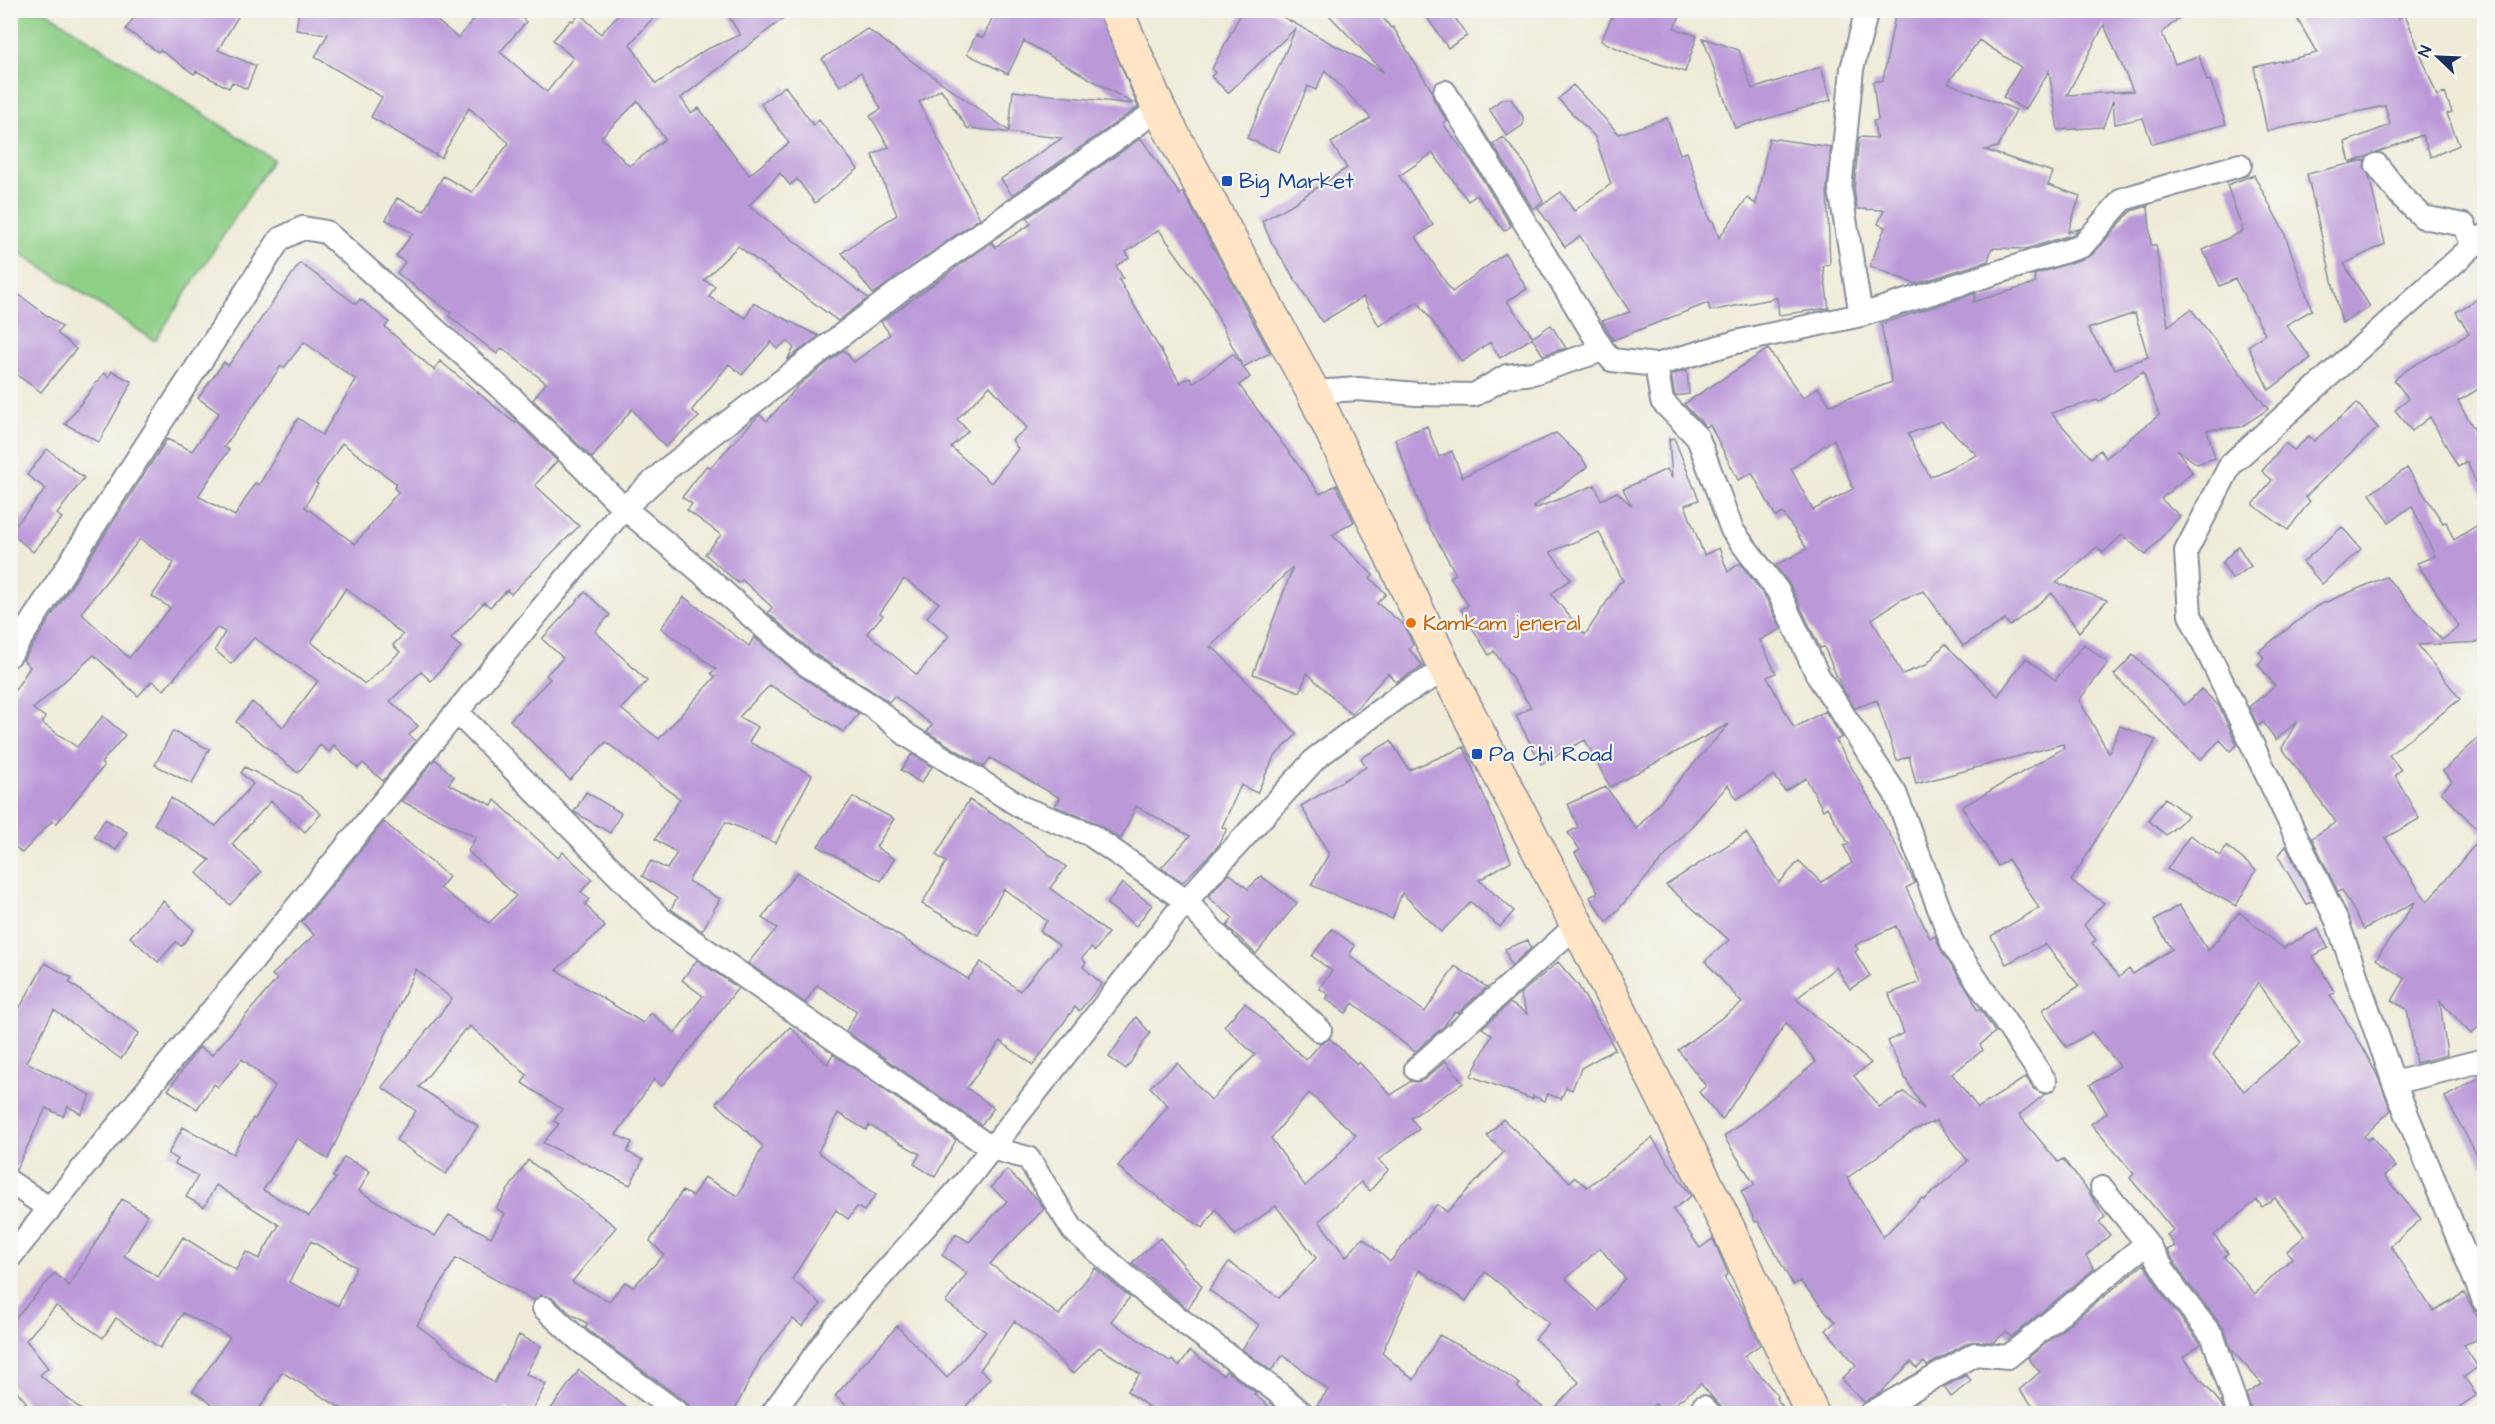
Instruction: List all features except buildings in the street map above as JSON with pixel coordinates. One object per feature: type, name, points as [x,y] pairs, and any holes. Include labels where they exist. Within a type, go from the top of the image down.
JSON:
[{"type":"street","points":[[1116,10],[1160,109],[1313,392],[1446,670],[1730,1232],[1812,1413]]},
{"type":"street","points":[[1861,315],[1840,189],[1852,69],[1868,10]]},
{"type":"street","points":[[1445,92],[1603,350],[1612,360],[1656,364],[1736,342],[1861,315],[2082,246],[2123,199],[2240,165]]},
{"type":"street","points":[[10,1257],[624,508],[668,468],[903,288],[1160,109]]},
{"type":"street","points":[[2377,165],[2401,196],[2423,217],[2464,225],[2479,240],[2231,464],[2186,550],[2190,615],[2337,921],[2394,1083],[2484,1301]]},
{"type":"street","points":[[10,655],[280,239],[303,228],[326,232],[513,399],[624,508],[807,665],[872,706],[908,735],[1023,808],[1089,834],[1186,901],[1232,951],[1320,1030]]},
{"type":"street","points":[[1313,392],[1358,389],[1417,394],[1474,395],[1507,376],[1533,373],[1603,350]]},
{"type":"street","points":[[1656,364],[1662,401],[1698,438],[1732,530],[1778,591],[1818,676],[1895,794],[1953,945],[2045,1081]]},
{"type":"street","points":[[772,1413],[834,1329],[966,1181],[1186,901],[1316,758],[1399,696],[1446,670]]},
{"type":"street","points":[[457,712],[660,918],[991,1148],[1028,1158],[1073,1230],[1149,1297],[1303,1413]]},
{"type":"street","points":[[1416,1069],[1576,925]]},
{"type":"street","points":[[2394,1083],[2484,1060]]},
{"type":"street","points":[[10,1182],[50,1209]]},
{"type":"street","points":[[2102,1188],[2147,1243],[2176,1290],[2213,1337],[2239,1413]]},
{"type":"street","points":[[1870,1413],[1975,1354],[2008,1357],[2147,1243]]},
{"type":"street","points":[[544,1308],[580,1341],[680,1413]]},
{"type":"green space","points":[[10,11],[45,11],[273,159],[155,341],[11,247]]},
{"type":"place","name":"Big Market","points":[[1227,181]]},
{"type":"place","name":"Kamkam jeneral","points":[[1411,623]]},
{"type":"place","name":"Pa Chi Road","points":[[1477,754]]}]
